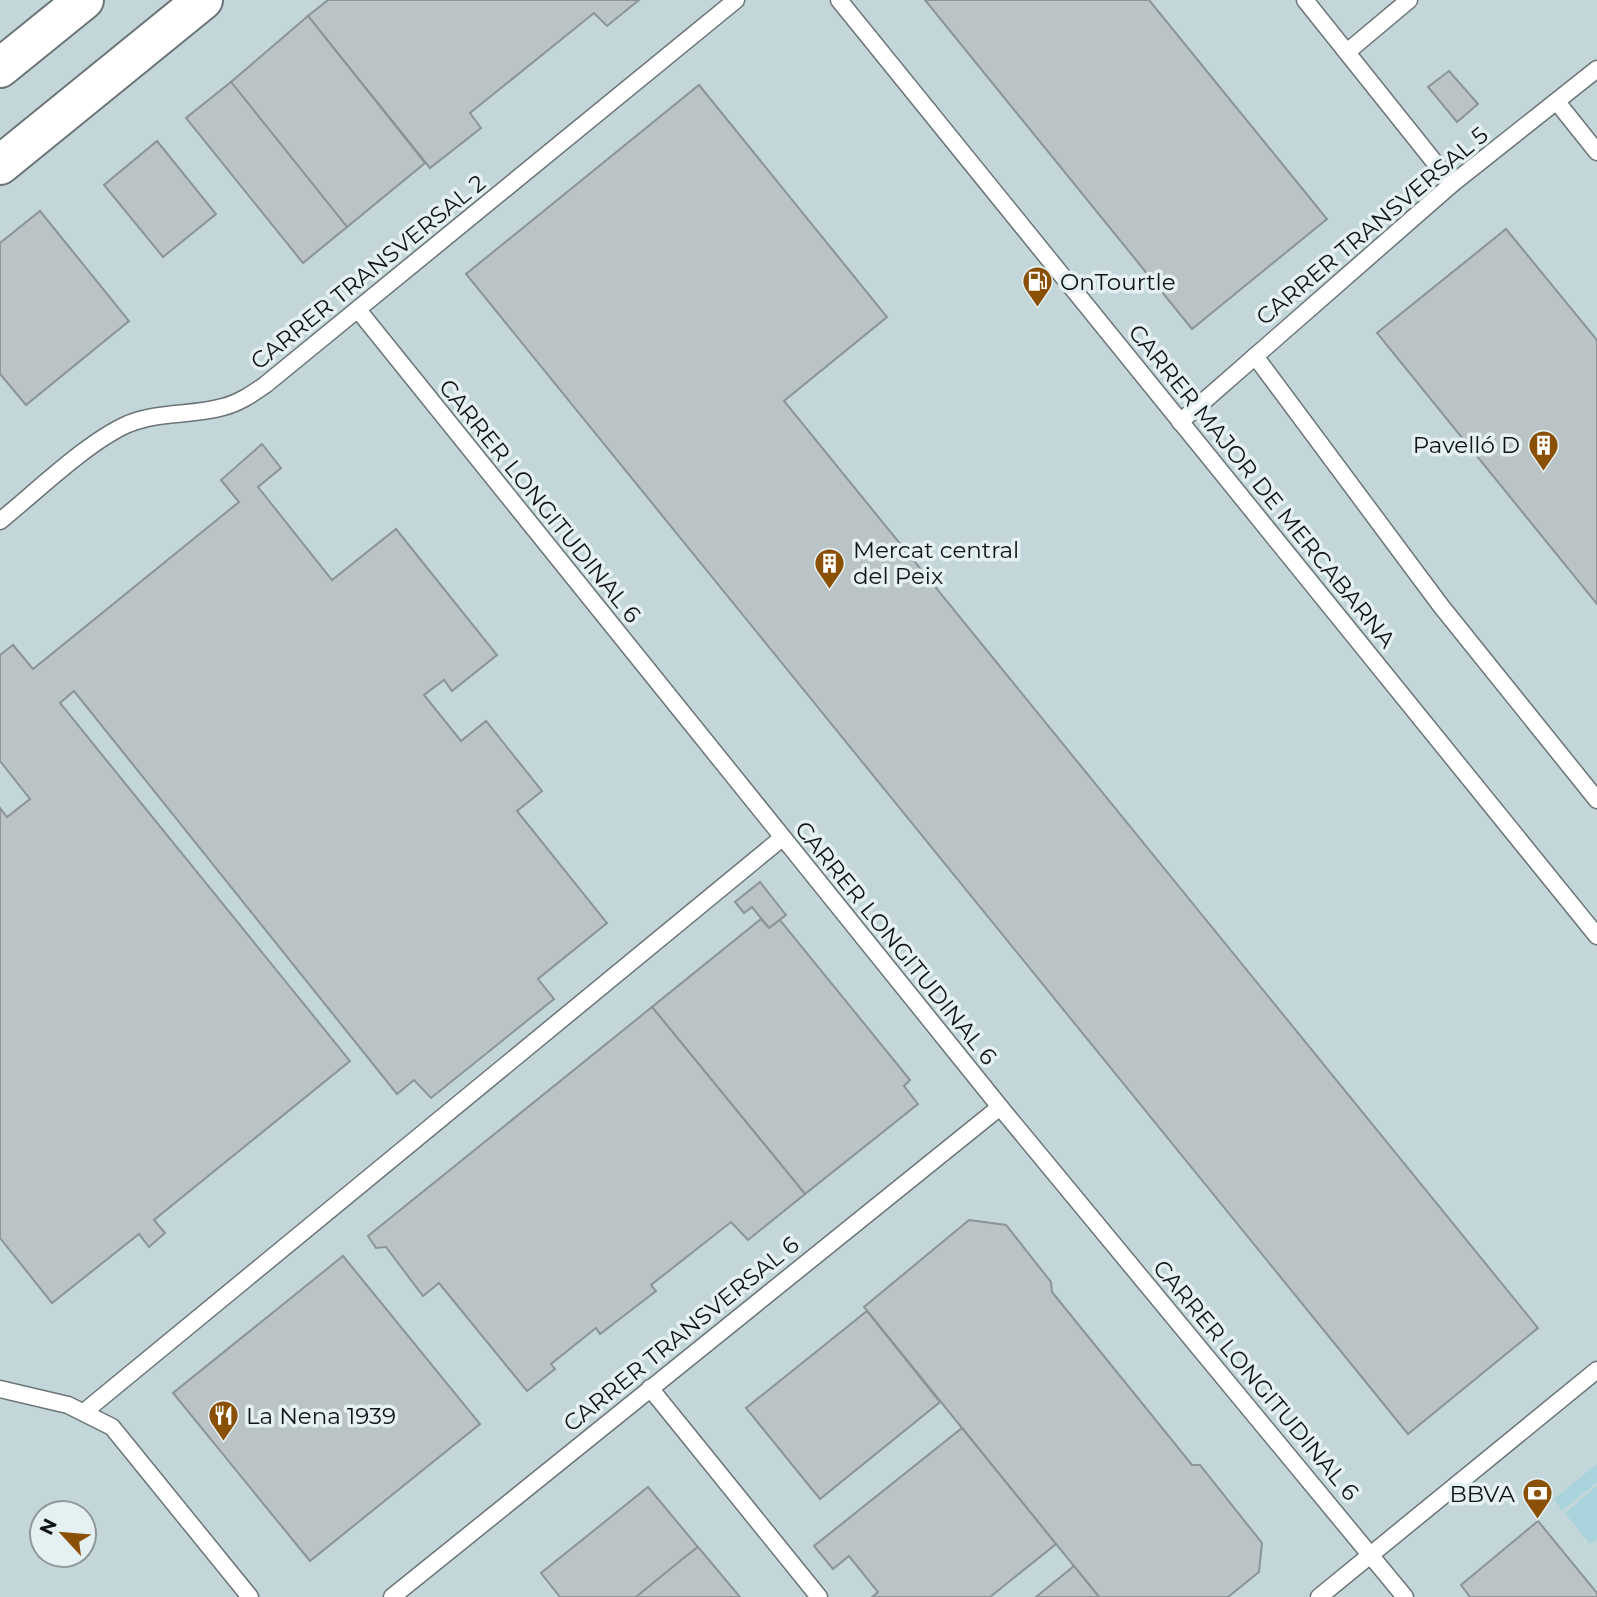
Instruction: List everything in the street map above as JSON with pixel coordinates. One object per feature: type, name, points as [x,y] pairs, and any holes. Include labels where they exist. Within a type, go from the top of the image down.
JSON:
[{"type":"street","points":[[0,68],[84,0]]},
{"type":"street","points":[[0,165],[203,0]]},
{"type":"lane","name":"CARRER TRANSVERSAL 2","points":[[0,521],[102,438],[144,418],[170,413],[201,412],[245,399],[359,311],[736,0]]},
{"type":"lane","name":"CARRER MAJOR DE MERCABARNA","points":[[839,0],[1597,936]]},
{"type":"lane","points":[[1305,0],[1452,184]]},
{"type":"lane","points":[[1347,52],[1409,0]]},
{"type":"lane","name":"CARRER TRANSVERSAL 5","points":[[1180,422],[1452,184],[1597,69]]},
{"type":"lane","points":[[1557,102],[1597,152]]},
{"type":"lane","name":"CARRER LONGITUDINAL 6","points":[[359,311],[1000,1107],[1405,1597]]},
{"type":"lane","points":[[1255,356],[1441,606],[1597,800]]},
{"type":"lane","points":[[84,1412],[782,838]]},
{"type":"lane","name":"CARRER TRANSVERSAL 6","points":[[392,1597],[1000,1107]]},
{"type":"lane","points":[[1319,1597],[1597,1370]]},
{"type":"lane","points":[[650,1388],[819,1597]]},
{"type":"lane","points":[[0,1389],[52,1401],[84,1412],[112,1427],[246,1592],[228,1597]]},
{"type":"shaded area","points":[[0,0],[1597,0],[1597,1597],[0,1597]]},
{"type":"shaded area","points":[[1597,1464],[1597,1482],[1562,1510],[1554,1499]]},
{"type":"shaded area","points":[[1597,1486],[1597,1539],[1590,1544],[1565,1513]]},
{"type":"building","points":[[328,0],[639,0],[607,26],[594,13],[470,113],[481,128],[430,168],[308,16]]},
{"type":"building","points":[[925,0],[1149,0],[1327,219],[1192,329]]},
{"type":"building","points":[[308,16],[425,163],[347,227],[231,82]]},
{"type":"building","points":[[1449,71],[1478,104],[1457,122],[1428,87]]},
{"type":"building","points":[[231,82],[347,227],[303,263],[186,118]]},
{"type":"building","name":"Mercat central del Peix","points":[[699,85],[887,317],[784,401],[1538,1328],[1408,1434],[466,274]]},
{"type":"building","points":[[157,141],[216,214],[163,257],[104,185]]},
{"type":"building","points":[[40,211],[129,321],[26,405],[0,374],[0,243]]},
{"type":"building","name":"Pavelló D","points":[[1506,229],[1597,340],[1597,604],[1377,333]]},
{"type":"building","points":[[262,444],[281,468],[258,487],[332,580],[396,529],[497,655],[452,691],[444,680],[424,695],[461,741],[486,721],[542,791],[517,811],[607,923],[538,979],[554,999],[431,1098],[414,1080],[397,1094],[74,691],[60,703],[350,1061],[154,1220],[165,1233],[149,1247],[139,1234],[52,1303],[0,1238],[0,808],[7,817],[30,799],[0,761],[0,655],[13,645],[33,669],[239,502],[221,480]]},
{"type":"building","points":[[760,882],[786,915],[769,928],[752,907],[744,913],[735,902]]},
{"type":"building","points":[[761,919],[769,928],[780,920],[910,1080],[904,1086],[918,1104],[805,1194],[652,1007]]},
{"type":"building","points":[[652,1007],[805,1194],[748,1240],[731,1222],[651,1285],[656,1291],[600,1334],[596,1328],[551,1364],[555,1369],[527,1391],[439,1283],[423,1296],[386,1247],[376,1248],[368,1236]]},
{"type":"building","points":[[969,1220],[1006,1225],[1051,1282],[1052,1292],[1192,1465],[1200,1465],[1262,1543],[1259,1572],[1228,1597],[1099,1597],[864,1307]]},
{"type":"building","points":[[343,1256],[480,1424],[310,1561],[173,1393]]},
{"type":"building","points":[[867,1311],[940,1402],[820,1499],[746,1408]]},
{"type":"building","points":[[962,1428],[1056,1544],[990,1597],[872,1597],[878,1592],[849,1556],[833,1569],[814,1546]]},
{"type":"building","points":[[648,1487],[698,1547],[636,1597],[560,1597],[541,1573]]},
{"type":"building","points":[[1538,1521],[1597,1593],[1597,1597],[1470,1597],[1461,1585]]},
{"type":"building","points":[[698,1547],[740,1597],[636,1597],[685,1557]]},
{"type":"building","points":[[1074,1566],[1099,1597],[1036,1597]]},
{"type":"place","name":"OnTourtle","points":[[1037,309]]},
{"type":"place","name":"Pavelló D","points":[[1543,472]]},
{"type":"place","name":"Mercat central del Peix","points":[[830,590]]},
{"type":"place","name":"La Nena 1939","points":[[223,1443]]},
{"type":"place","name":"BBVA","points":[[1538,1521]]}]
